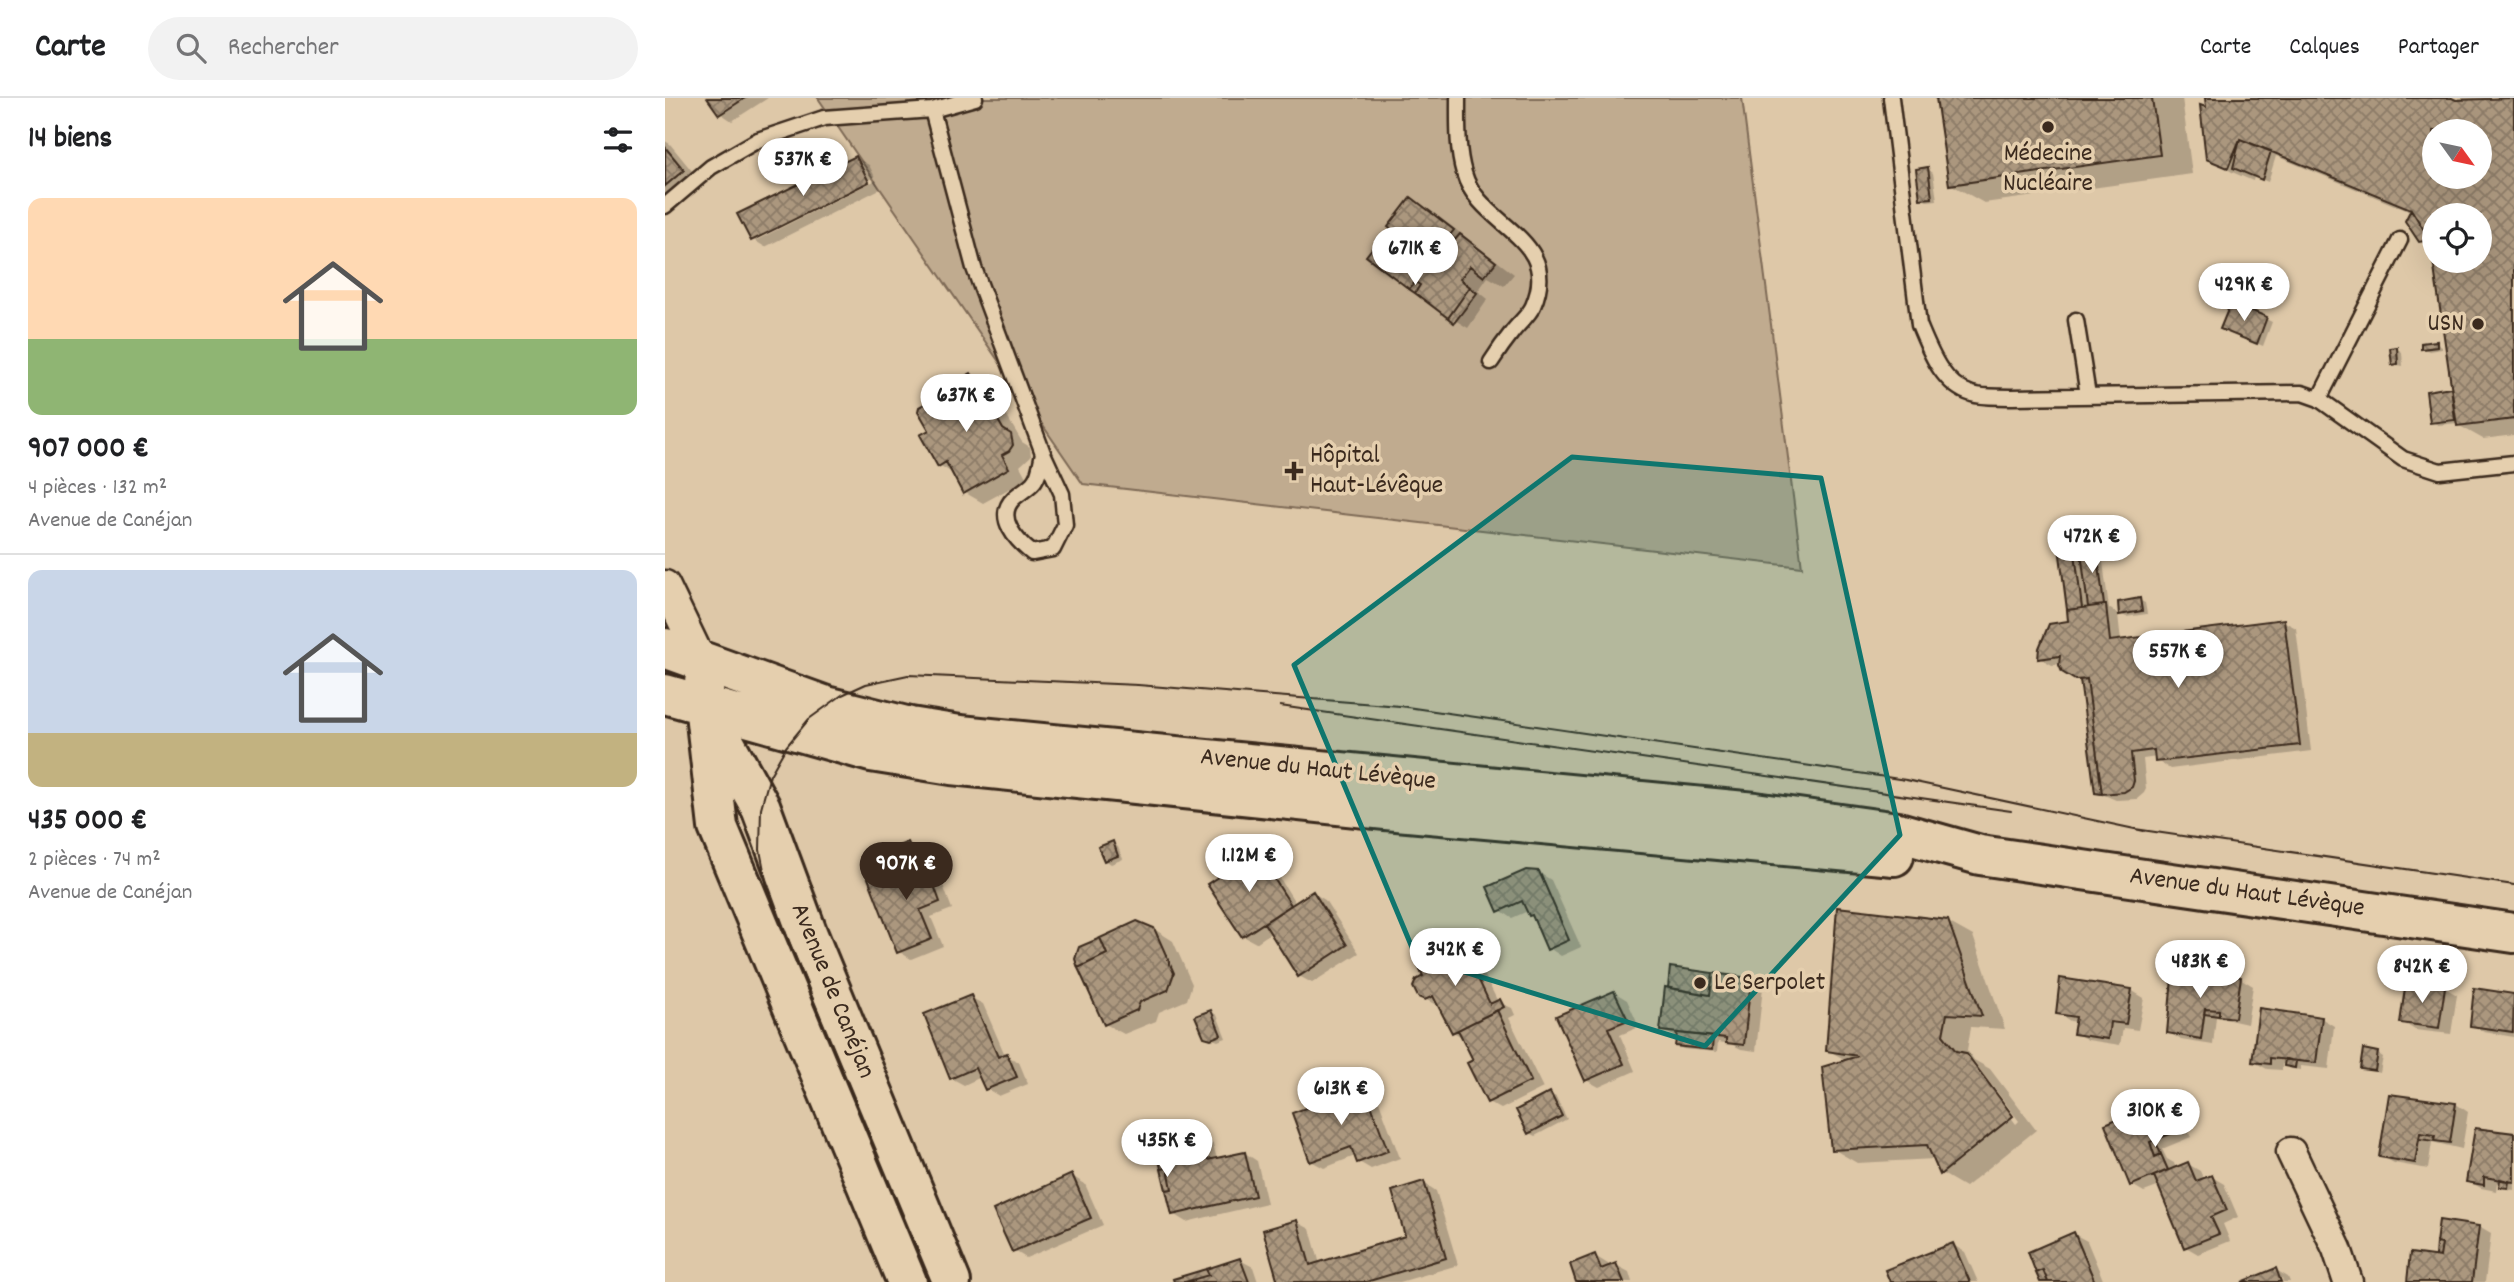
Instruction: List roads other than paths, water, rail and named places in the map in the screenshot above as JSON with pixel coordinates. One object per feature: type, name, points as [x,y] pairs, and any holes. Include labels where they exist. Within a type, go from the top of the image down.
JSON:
[{"type":"main road","name":"Avenue du Haut Lévèque","points":[[665,648],[825,706],[960,736],[1755,812],[1898,832],[1980,855],[2514,933]]},
{"type":"main road","name":"Avenue de Canéjan","points":[[703,664],[704,704],[718,827],[907,1282]]},
{"type":"main road","name":"Avenue du Haut Lévèque","points":[[665,694],[871,752],[967,766],[1397,811],[1893,856],[1980,855]]},
{"type":"main road","name":"Avenue de Canéjan","points":[[704,704],[761,808],[808,935],[951,1282]]},
{"type":"street","name":"Avenue de Canéjan","points":[[665,585],[703,664]]},
{"type":"street","points":[[2291,1152],[2337,1249],[2347,1282]]},
{"type":"lane","points":[[665,206],[711,167],[758,140],[824,118],[932,110],[975,98]]},
{"type":"lane","points":[[1458,98],[1464,175],[1483,205],[1521,238],[1538,260],[1540,283],[1532,307],[1491,362]]},
{"type":"lane","points":[[1891,98],[1919,325],[1933,356],[1949,381],[1972,394],[2012,397],[2302,393],[2319,399],[2403,459],[2440,471],[2514,463]]},
{"type":"lane","points":[[932,110],[974,268],[1043,453],[1062,494],[1065,525],[1053,549],[1032,553],[1018,542],[1008,527],[1007,510],[1011,500],[1035,481],[1043,453]]},
{"type":"lane","points":[[2319,399],[2400,240]]},
{"type":"lane","points":[[2076,320],[2088,395]]},
{"type":"lane","name":"Avenue du Haut Lévèque","points":[[665,677],[704,704]]},
{"type":"tram line","points":[[931,1282],[768,891],[760,850],[761,808],[770,775],[786,747],[809,719],[842,695],[866,684],[908,675],[1138,685],[1400,706],[1906,780],[2144,831]]},
{"type":"tram line","points":[[1280,706],[2011,811]]},
{"type":"tram line","points":[[2135,829],[2514,885]]},
{"type":"place","name":"Médecine Nucléaire","points":[[2048,127]]},
{"type":"place","name":"USN","points":[[2478,324]]},
{"type":"place","name":"Hôpital Haut-Lévêque","points":[[1294,471]]},
{"type":"place","name":"Le Serpolet","points":[[1700,983]]}]
